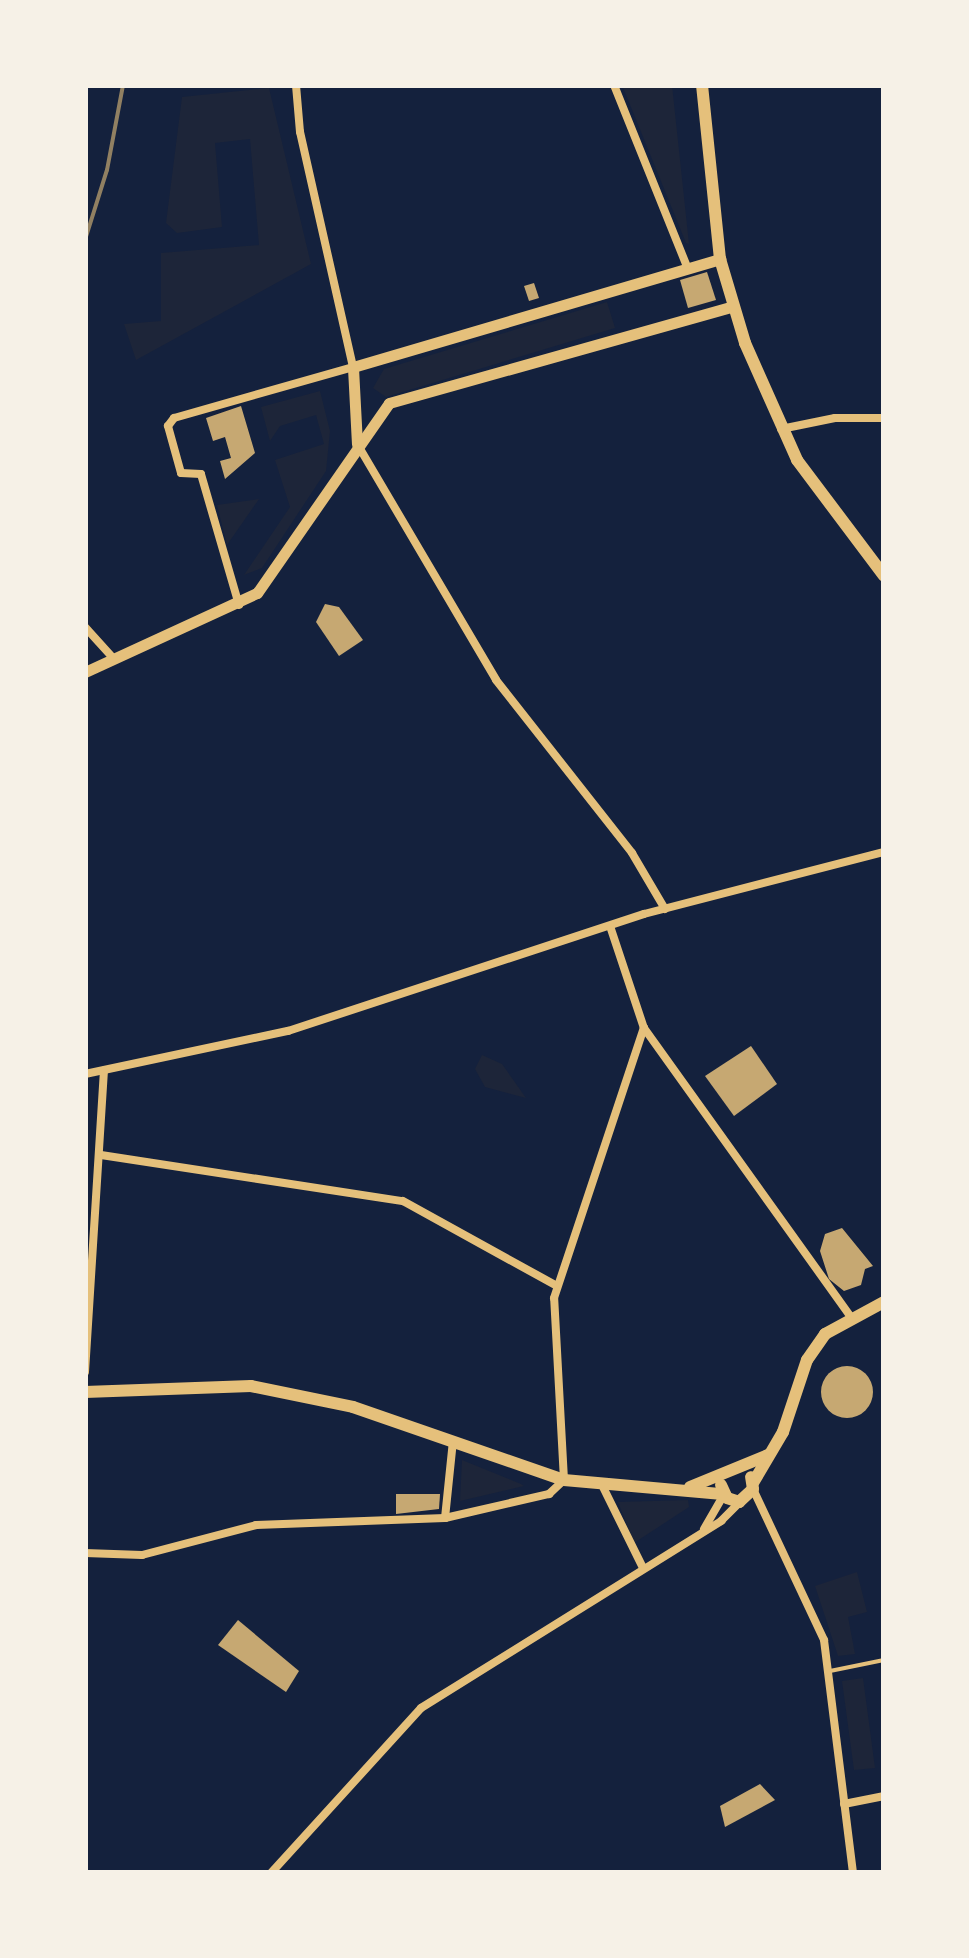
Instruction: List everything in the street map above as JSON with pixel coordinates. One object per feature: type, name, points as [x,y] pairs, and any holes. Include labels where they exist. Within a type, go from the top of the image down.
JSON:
[{"type":"main road","points":[[702,85],[720,259],[734,306],[781,429],[817,493],[884,576]]},
{"type":"main road","points":[[357,444],[353,367],[720,259]]},
{"type":"main road","points":[[85,672],[239,606],[258,594],[357,444],[400,398],[734,306]]},
{"type":"main road","points":[[748,1493],[771,1453],[807,1360],[826,1334],[850,1316],[884,1302]]},
{"type":"main road","points":[[85,1392],[251,1386],[354,1407],[564,1480],[603,1486],[748,1493]]},
{"type":"main road","points":[[683,1490],[741,1470],[771,1453]]},
{"type":"main road","points":[[741,1470],[748,1493]]},
{"type":"main road","points":[[723,1494],[724,1476]]},
{"type":"street","points":[[239,606],[201,474],[181,472],[170,421],[353,367],[300,132],[296,85]]},
{"type":"street","points":[[614,85],[688,269]]},
{"type":"street","points":[[781,429],[835,418],[884,418]]},
{"type":"street","points":[[357,444],[496,680],[632,854],[665,909]]},
{"type":"street","points":[[85,627],[114,659]]},
{"type":"street","points":[[85,1074],[288,1032],[665,909],[884,852]]},
{"type":"street","points":[[610,926],[644,1028],[850,1316]]},
{"type":"street","points":[[85,1554],[142,1555],[256,1525],[444,1518],[549,1494],[564,1480],[553,1316],[557,1286],[644,1028]]},
{"type":"street","points":[[85,1372],[104,1071]]},
{"type":"street","points":[[100,1155],[403,1201],[557,1286]]},
{"type":"street","points":[[444,1518],[453,1442]]},
{"type":"street","points":[[603,1486],[642,1566]]},
{"type":"street","points":[[272,1873],[422,1708],[704,1529],[748,1493],[768,1516],[814,1610],[829,1671],[853,1873]]},
{"type":"street","points":[[704,1529],[723,1494]]},
{"type":"street","points":[[844,1804],[884,1796]]},
{"type":"lane","points":[[829,1671],[884,1660]]},
{"type":"shaded area","points":[[622,85],[672,85],[689,244],[686,243]]},
{"type":"shaded area","points":[[269,88],[311,264],[136,360],[124,324],[161,321],[161,253],[259,245],[250,139],[215,143],[222,227],[177,233],[166,223],[182,97]]},
{"type":"shaded area","points":[[607,302],[615,328],[386,397],[373,388],[384,369]]},
{"type":"shaded area","points":[[320,391],[330,431],[326,471],[262,568],[244,575],[290,507],[275,460],[324,444],[316,415],[280,426],[270,441],[261,407]]},
{"type":"shaded area","points":[[259,499],[227,545],[217,505]]},
{"type":"shaded area","points":[[482,1055],[502,1064],[526,1098],[485,1087],[475,1069]]},
{"type":"shaded area","points":[[462,1460],[521,1484],[524,1486],[460,1501]]},
{"type":"shaded area","points":[[688,1500],[689,1507],[634,1543],[618,1502]]},
{"type":"shaded area","points":[[857,1572],[867,1612],[848,1617],[855,1654],[838,1656],[815,1586]]},
{"type":"shaded area","points":[[863,1678],[875,1768],[854,1770],[842,1681]]},
{"type":"building","points":[[707,272],[716,300],[688,308],[680,280]]},
{"type":"building","points":[[534,283],[539,298],[529,301],[524,286]]},
{"type":"building","points":[[241,406],[255,453],[225,479],[220,461],[231,458],[225,437],[213,441],[206,418]]},
{"type":"building","points":[[325,604],[339,607],[363,640],[339,656],[316,622]]},
{"type":"building","points":[[751,1046],[777,1084],[734,1116],[705,1076]]},
{"type":"building","points":[[842,1228],[873,1266],[865,1269],[861,1285],[844,1291],[829,1279],[820,1251],[825,1234]]},
{"type":"building","points":[[847,1366],[866,1373],[873,1392],[866,1411],[847,1418],[828,1411],[821,1392],[828,1373]]},
{"type":"building","points":[[396,1494],[440,1494],[439,1509],[396,1514]]},
{"type":"building","points":[[238,1620],[299,1671],[286,1692],[218,1645]]},
{"type":"building","points":[[760,1784],[775,1800],[725,1827],[720,1806]]},
{"type":"railway","points":[[85,240],[107,170],[123,85]]}]
